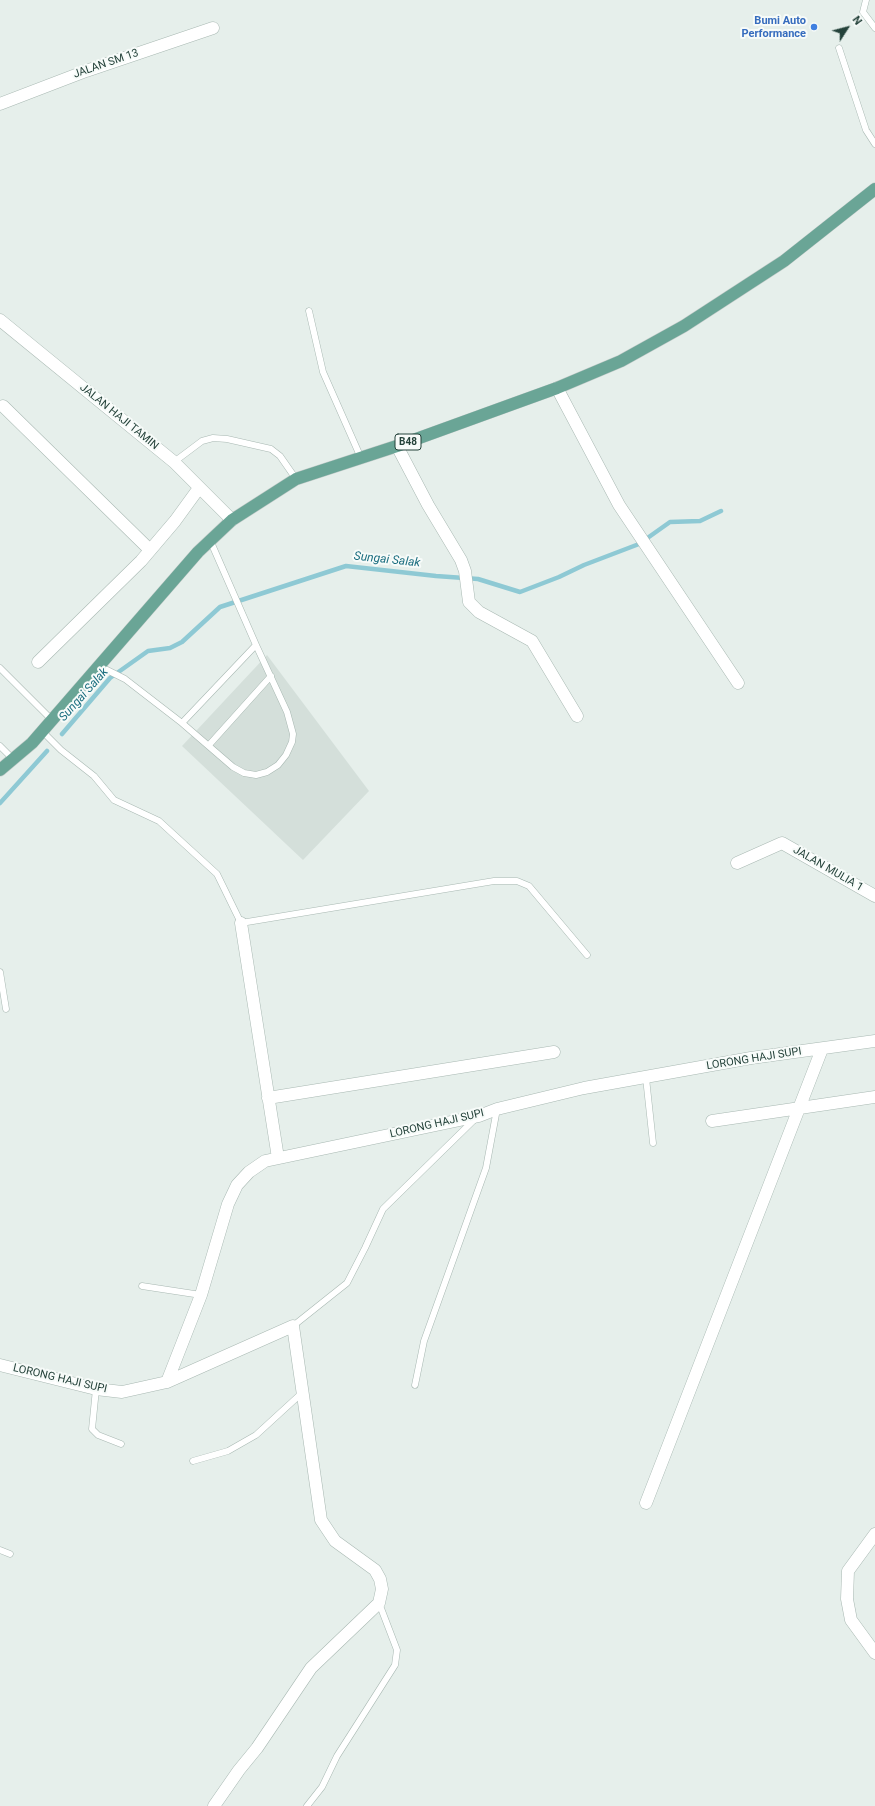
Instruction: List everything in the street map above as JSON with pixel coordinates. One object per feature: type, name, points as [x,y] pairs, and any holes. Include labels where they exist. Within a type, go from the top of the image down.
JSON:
[{"type":"main road","name":"B48","points":[[0,770],[14,760],[102,668],[210,540],[232,520],[296,479],[397,446],[557,388],[621,361],[684,326],[784,261],[875,189]]},
{"type":"street","name":"JALAN SM 13","points":[[0,104],[86,71],[213,28]]},
{"type":"street","name":"JALAN HAJI TAMIN","points":[[0,320],[174,462],[232,520]]},
{"type":"street","points":[[557,388],[619,505],[738,684]]},
{"type":"street","points":[[3,406],[150,550]]},
{"type":"street","points":[[397,446],[465,571],[470,602],[479,612],[532,642],[577,716]]},
{"type":"street","points":[[38,662],[150,550],[175,521],[199,488]]},
{"type":"street","name":"JALAN MULIA 1","points":[[737,863],[782,843],[875,896]]},
{"type":"street","points":[[241,923],[278,1158]]},
{"type":"street","name":"LORONG HAJI SUPI","points":[[167,1382],[200,1295],[228,1204],[237,1185],[248,1172],[265,1161],[479,1116],[497,1109],[584,1088],[752,1058],[875,1041]]},
{"type":"street","points":[[646,1503],[822,1049]]},
{"type":"street","points":[[268,1098],[554,1052]]},
{"type":"street","points":[[712,1121],[875,1097]]},
{"type":"street","points":[[214,1806],[239,1770],[257,1748],[311,1668],[379,1603],[382,1589],[380,1579],[374,1570],[335,1541],[321,1520],[293,1326]]},
{"type":"street","name":"LORONG HAJI SUPI","points":[[0,1365],[96,1389],[122,1392],[167,1382],[293,1326]]},
{"type":"street","points":[[875,1534],[848,1571],[847,1599],[851,1620],[875,1653]]},
{"type":"lane","points":[[866,0],[863,12],[875,28]]},
{"type":"lane","points":[[839,48],[866,130],[875,144]]},
{"type":"lane","points":[[309,311],[323,372],[361,458]]},
{"type":"lane","points":[[174,462],[202,441],[213,438],[227,439],[271,449],[280,456],[296,479]]},
{"type":"lane","points":[[102,668],[125,679],[209,745],[233,767],[244,773],[256,775],[267,772],[278,765],[286,755],[292,742],[293,734],[287,712],[210,540]]},
{"type":"lane","points":[[182,723],[256,645]]},
{"type":"lane","points":[[0,668],[52,720]]},
{"type":"lane","points":[[209,745],[271,676]]},
{"type":"lane","points":[[42,731],[61,750],[94,776],[114,800],[159,820],[217,874],[241,923],[494,881],[517,881],[529,886],[587,955]]},
{"type":"lane","points":[[0,746],[14,760]]},
{"type":"lane","points":[[0,972],[6,1009]]},
{"type":"lane","points":[[646,1078],[654,1143]]},
{"type":"lane","points":[[415,1385],[424,1341],[486,1168],[497,1109]]},
{"type":"lane","points":[[293,1326],[347,1283],[383,1209],[479,1116]]},
{"type":"lane","points":[[142,1286],[200,1295]]},
{"type":"lane","points":[[96,1389],[92,1429],[98,1435],[121,1444]]},
{"type":"lane","points":[[193,1461],[228,1451],[256,1435],[303,1392]]},
{"type":"lane","points":[[0,1550],[10,1554]]},
{"type":"lane","points":[[307,1806],[322,1787],[337,1756],[395,1666],[397,1650],[379,1603]]},
{"type":"shaded area","points":[[267,655],[369,791],[303,860],[182,746]]},
{"type":"waterway","name":"Sungai Salak","points":[[62,734],[110,678],[148,651],[170,648],[182,642],[220,607],[346,566],[478,579],[520,592],[639,544],[670,522],[700,521],[721,511]]},
{"type":"waterway","name":"Sungai Salak","points":[[0,803],[47,751]]},
{"type":"place","name":"Bumi Auto Performance","points":[[814,27]]}]
